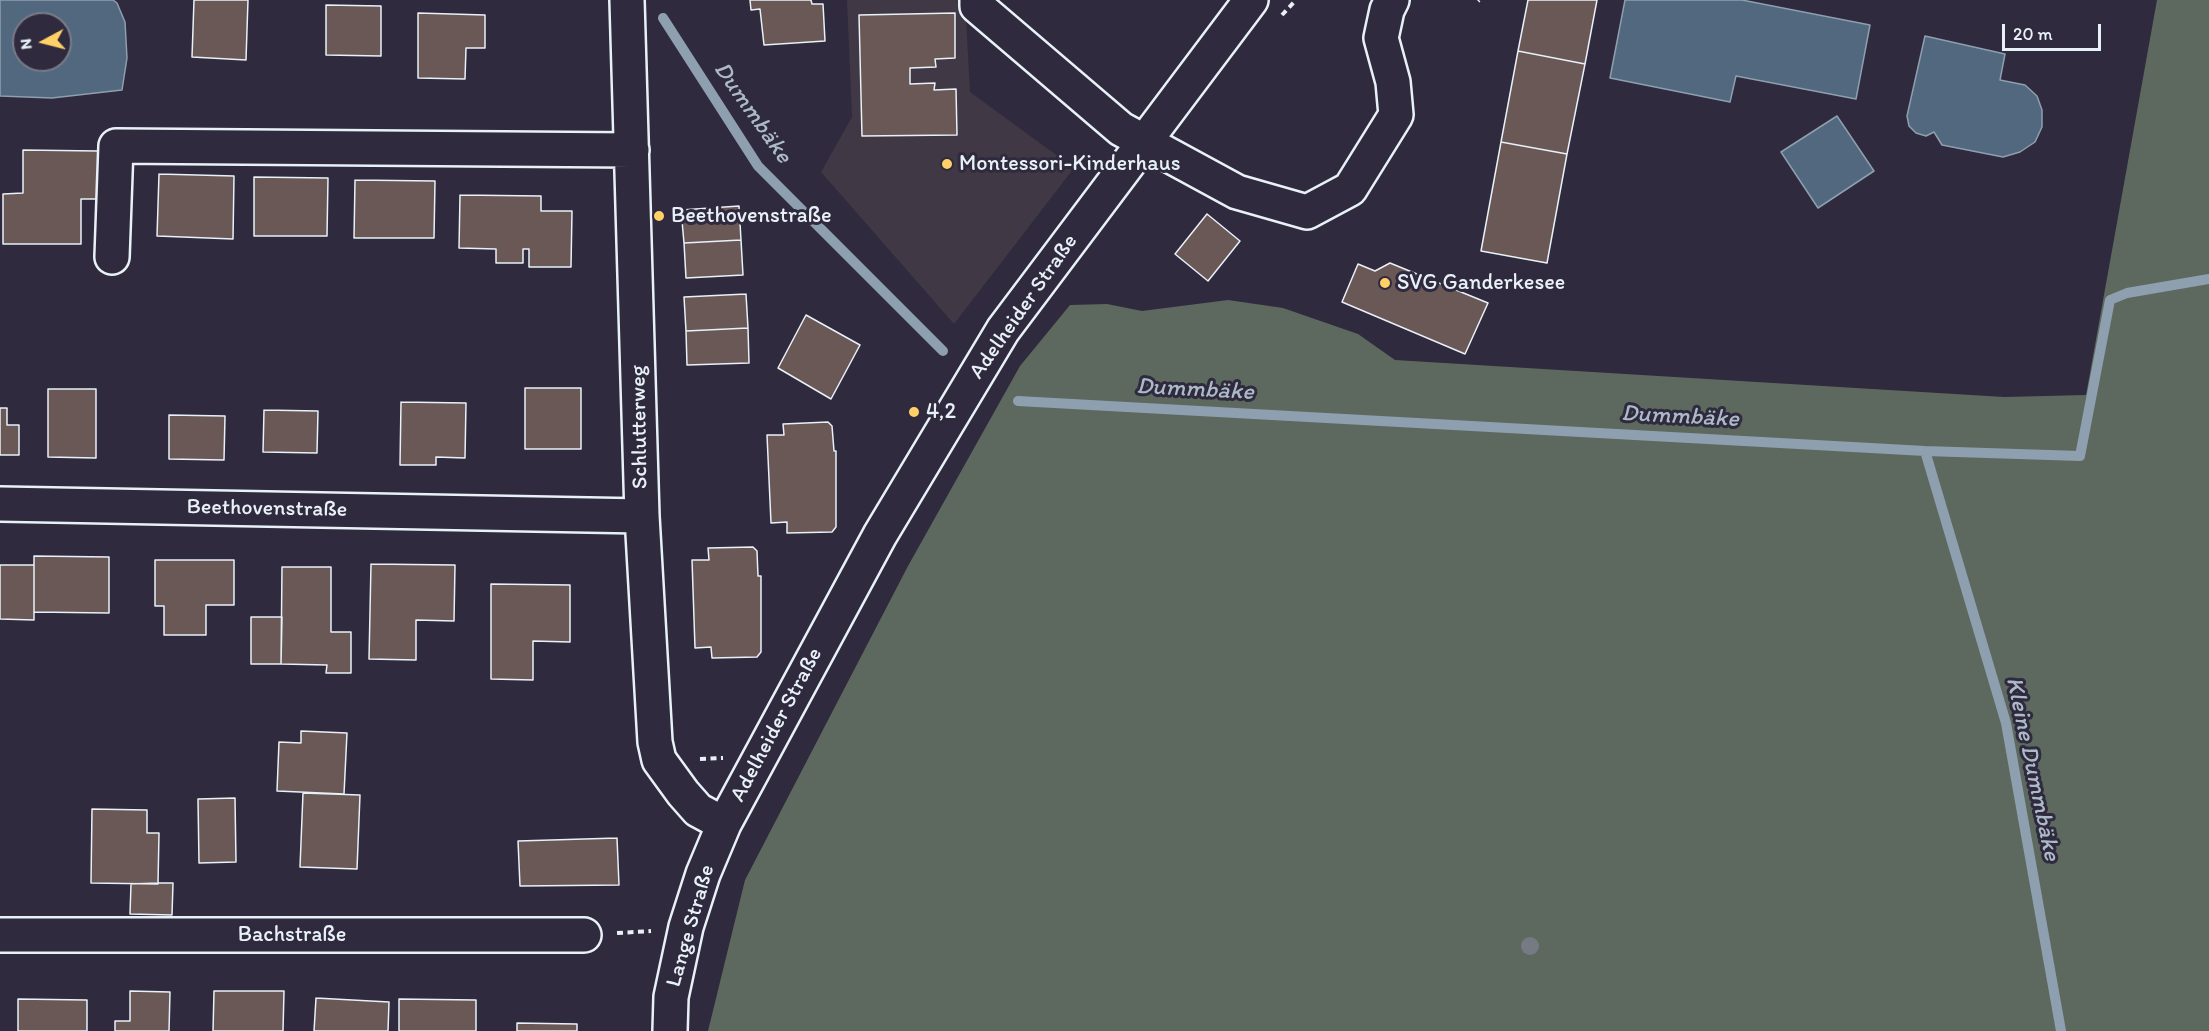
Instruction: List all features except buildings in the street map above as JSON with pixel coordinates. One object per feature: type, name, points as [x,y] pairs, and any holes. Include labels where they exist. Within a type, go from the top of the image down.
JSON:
[{"type":"street","name":"Schlutterweg","points":[[627,0],[642,516],[654,742],[659,760],[673,782],[698,810],[724,824]]},
{"type":"street","points":[[977,0],[978,6],[1121,129],[1237,192],[1307,212],[1350,189],[1396,115],[1393,82],[1381,38],[1387,10],[1392,0]]},
{"type":"street","name":"Adelheider Straße","points":[[724,824],[880,535],[1003,330],[1156,147],[1251,0]]},
{"type":"street","points":[[112,257],[116,146],[632,150]]},
{"type":"street","name":"Beethovenstraße","points":[[0,504],[642,516]]},
{"type":"street","name":"Lange Straße","points":[[670,1031],[671,997],[686,927],[703,874],[724,824]]},
{"type":"street","name":"Bachstraße","points":[[0,935],[584,935]]},
{"type":"path","points":[[1280,17],[1296,0]]},
{"type":"shaded area","name":"Montessori-Kinderhaus","points":[[847,0],[965,0],[970,92],[1074,168],[954,324],[821,172],[852,117]]},
{"type":"green space","points":[[2157,0],[2209,0],[2209,1031],[708,1031],[745,880],[908,566],[1020,366],[1070,305],[1107,304],[1142,311],[1228,300],[1283,308],[1358,334],[1395,360],[2004,397],[2086,395]]},
{"type":"water","points":[[0,0],[113,0],[117,3],[125,22],[127,58],[122,90],[52,98],[0,96]]},
{"type":"water","points":[[1625,0],[1742,0],[1870,25],[1856,99],[1736,76],[1730,102],[1610,78]]},
{"type":"water","points":[[1925,36],[2005,54],[2000,80],[2025,85],[2037,96],[2042,110],[2042,127],[2035,142],[2020,152],[2003,157],[1942,145],[1934,132],[1926,136],[1916,133],[1909,126],[1907,116]]},
{"type":"water","points":[[1837,116],[1874,171],[1818,208],[1781,152]]},
{"type":"waterway","name":"Dummbäke","points":[[663,18],[758,166],[943,351]]},
{"type":"waterway","name":"Dummbäke","points":[[1018,401],[1925,451],[2080,456],[2110,300],[2127,293],[2209,279]]},
{"type":"waterway","name":"Kleine Dummbäke","points":[[1925,451],[2006,723],[2061,1031]]},
{"type":"place","name":"Montessori-Kinderhaus","points":[[947,164]]},
{"type":"place","name":"Beethovenstraße","points":[[659,216]]},
{"type":"place","name":"SVG Ganderkesee","points":[[1385,283]]},
{"type":"place","name":"4,2","points":[[914,412]]}]
